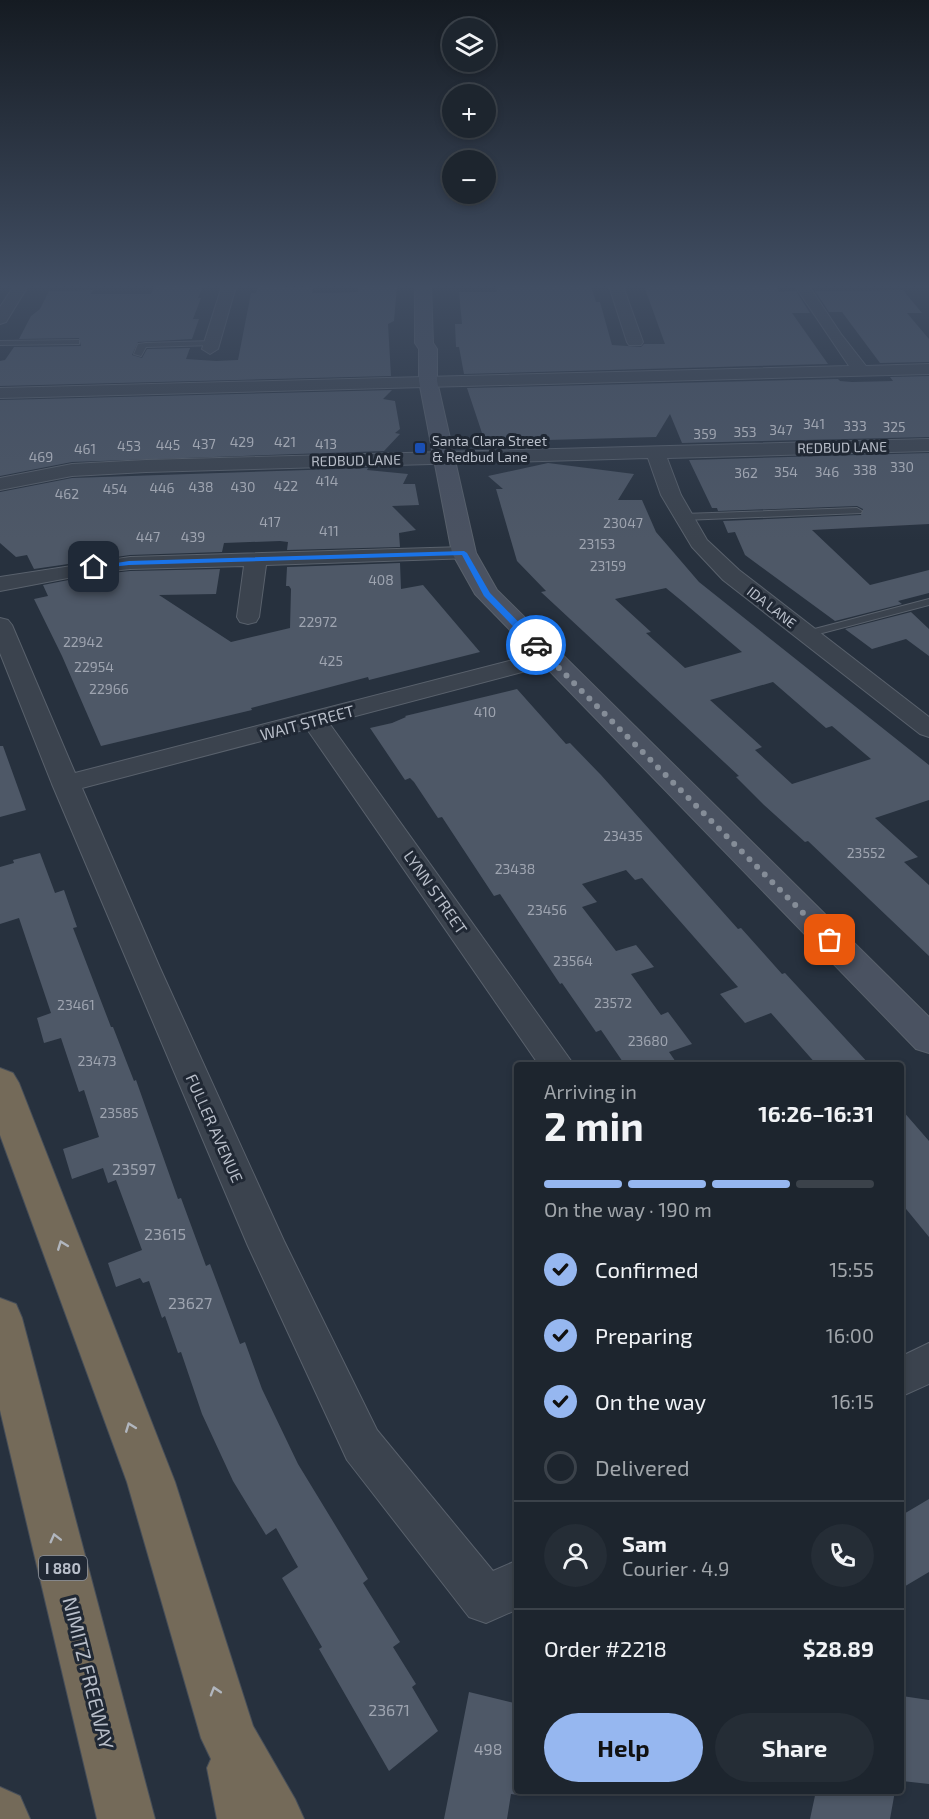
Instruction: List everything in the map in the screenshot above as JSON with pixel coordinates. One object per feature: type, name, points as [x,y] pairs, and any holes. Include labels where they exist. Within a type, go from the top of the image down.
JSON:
[{"type":"highway","points":[[0,1083],[151,1482],[229,1738],[246,1819]]},
{"type":"highway","name":"NIMITZ FREEWAY","points":[[0,1318],[126,1819]]},
{"type":"highway","points":[[229,1738],[275,1819]]},
{"type":"main road","points":[[428,371],[428,381],[464,553],[487,594],[548,658],[929,1039]]},
{"type":"street","points":[[0,393],[865,371]]},
{"type":"street","name":"REDBUD LANE","points":[[0,484],[72,470],[135,466],[929,445]]},
{"type":"street","name":"IDA LANE","points":[[655,452],[671,495],[699,543],[731,575],[926,724]]},
{"type":"street","points":[[0,584],[94,567],[464,553]]},
{"type":"street","points":[[248,617],[256,560]]},
{"type":"street","name":"FULLER AVENUE","points":[[0,625],[20,669],[65,784],[262,1235],[362,1445],[502,1591]]},
{"type":"street","name":"WAIT STREET","points":[[65,784],[548,658]]},
{"type":"street","name":"LYNN STREET","points":[[314,720],[554,1062]]},
{"type":"street","points":[[904,1376],[929,1362]]},
{"type":"lane","points":[[683,517],[857,511]]},
{"type":"lane","points":[[807,634],[929,602]]},
{"type":"building","points":[[0,371],[391,371],[391,376],[0,386]]},
{"type":"building","points":[[463,371],[577,371],[464,374]]},
{"type":"building","points":[[929,376],[929,437],[682,443],[670,414],[656,437],[511,441],[483,436],[467,388],[838,379],[852,382],[893,381],[890,377]]},
{"type":"building","points":[[392,390],[383,399],[395,401],[400,429],[395,433],[400,434],[384,451],[72,462],[0,476],[0,400]]},
{"type":"building","points":[[929,453],[929,524],[812,530],[870,585],[929,570],[929,593],[898,601],[902,604],[835,621],[745,555],[735,532],[728,533],[723,521],[861,515],[863,509],[857,506],[718,511],[717,508],[712,508],[689,460]]},
{"type":"building","points":[[548,463],[634,474],[618,500],[642,500],[656,532],[699,582],[929,765],[929,800],[875,818],[918,857],[904,862],[929,885],[929,956],[808,841],[805,842],[764,805],[736,777],[739,776],[541,592],[546,591],[517,561],[496,489],[503,489],[488,476]],"holes":[[[666,588],[683,602],[742,652],[685,668],[646,633],[651,632],[615,599]],[[773,682],[826,728],[832,726],[871,759],[792,784],[755,750],[762,747],[710,700]]]},
{"type":"building","points":[[368,468],[367,470],[408,474],[403,484],[415,484],[419,505],[392,506],[416,530],[399,533],[400,547],[287,550],[288,542],[280,541],[224,543],[222,552],[130,555],[34,569],[27,555],[16,557],[0,543],[0,492],[72,478]]},
{"type":"building","points":[[400,563],[401,589],[423,585],[480,652],[369,680],[368,677],[251,708],[252,710],[101,746],[62,656],[34,599],[48,596],[43,585],[94,575],[130,571],[220,569],[216,594],[159,595],[231,642],[290,628],[291,589],[286,586],[287,567]]},
{"type":"building","points":[[911,612],[929,629],[929,656],[906,639],[872,649],[845,629]]},
{"type":"building","points":[[517,689],[566,744],[570,743],[601,775],[738,929],[741,928],[782,974],[785,973],[867,1062],[814,1062],[771,1013],[745,1023],[720,994],[738,987],[642,878],[635,880],[626,870],[582,884],[597,902],[582,907],[616,951],[636,945],[654,967],[631,974],[661,1015],[668,1012],[692,1044],[669,1052],[676,1062],[623,1062],[601,1030],[596,1032],[562,983],[560,984],[500,894],[494,896],[442,817],[438,818],[410,778],[405,780],[370,728],[392,723],[405,716]]},
{"type":"building","points":[[0,746],[3,746],[26,810],[0,817]]},
{"type":"building","points":[[40,853],[55,893],[64,890],[77,927],[73,928],[111,1027],[113,1027],[134,1081],[136,1080],[178,1199],[181,1198],[206,1266],[210,1264],[240,1344],[245,1342],[262,1389],[298,1464],[368,1579],[363,1583],[400,1642],[393,1647],[416,1684],[412,1687],[438,1731],[389,1771],[319,1649],[322,1647],[282,1578],[298,1567],[276,1528],[266,1535],[233,1481],[202,1414],[181,1352],[178,1353],[165,1316],[162,1318],[149,1281],[143,1283],[140,1278],[116,1287],[108,1263],[142,1250],[116,1180],[108,1183],[103,1168],[72,1179],[63,1149],[99,1137],[84,1090],[79,1092],[61,1038],[44,1043],[37,1018],[51,1013],[19,918],[0,924],[0,867],[14,863],[13,860]]},
{"type":"building","points":[[904,1112],[929,1141],[929,1237],[904,1206]]},
{"type":"building","points":[[929,1499],[929,1572],[904,1587],[904,1514]]},
{"type":"building","points":[[469,1692],[514,1703],[514,1794],[518,1795],[511,1794],[507,1819],[444,1819]]},
{"type":"building","points":[[904,1696],[929,1700],[929,1784],[904,1781]]},
{"type":"building","points":[[815,1794],[894,1794],[890,1819],[810,1819]]},
{"type":"way so far","points":[[536,645],[830,940]]},
{"type":"place","name":"Santa Clara Street & Redbud Lane","points":[[420,448]]},
{"type":"route","points":[[94,567],[129,563],[464,553],[487,594],[536,645]]}]
